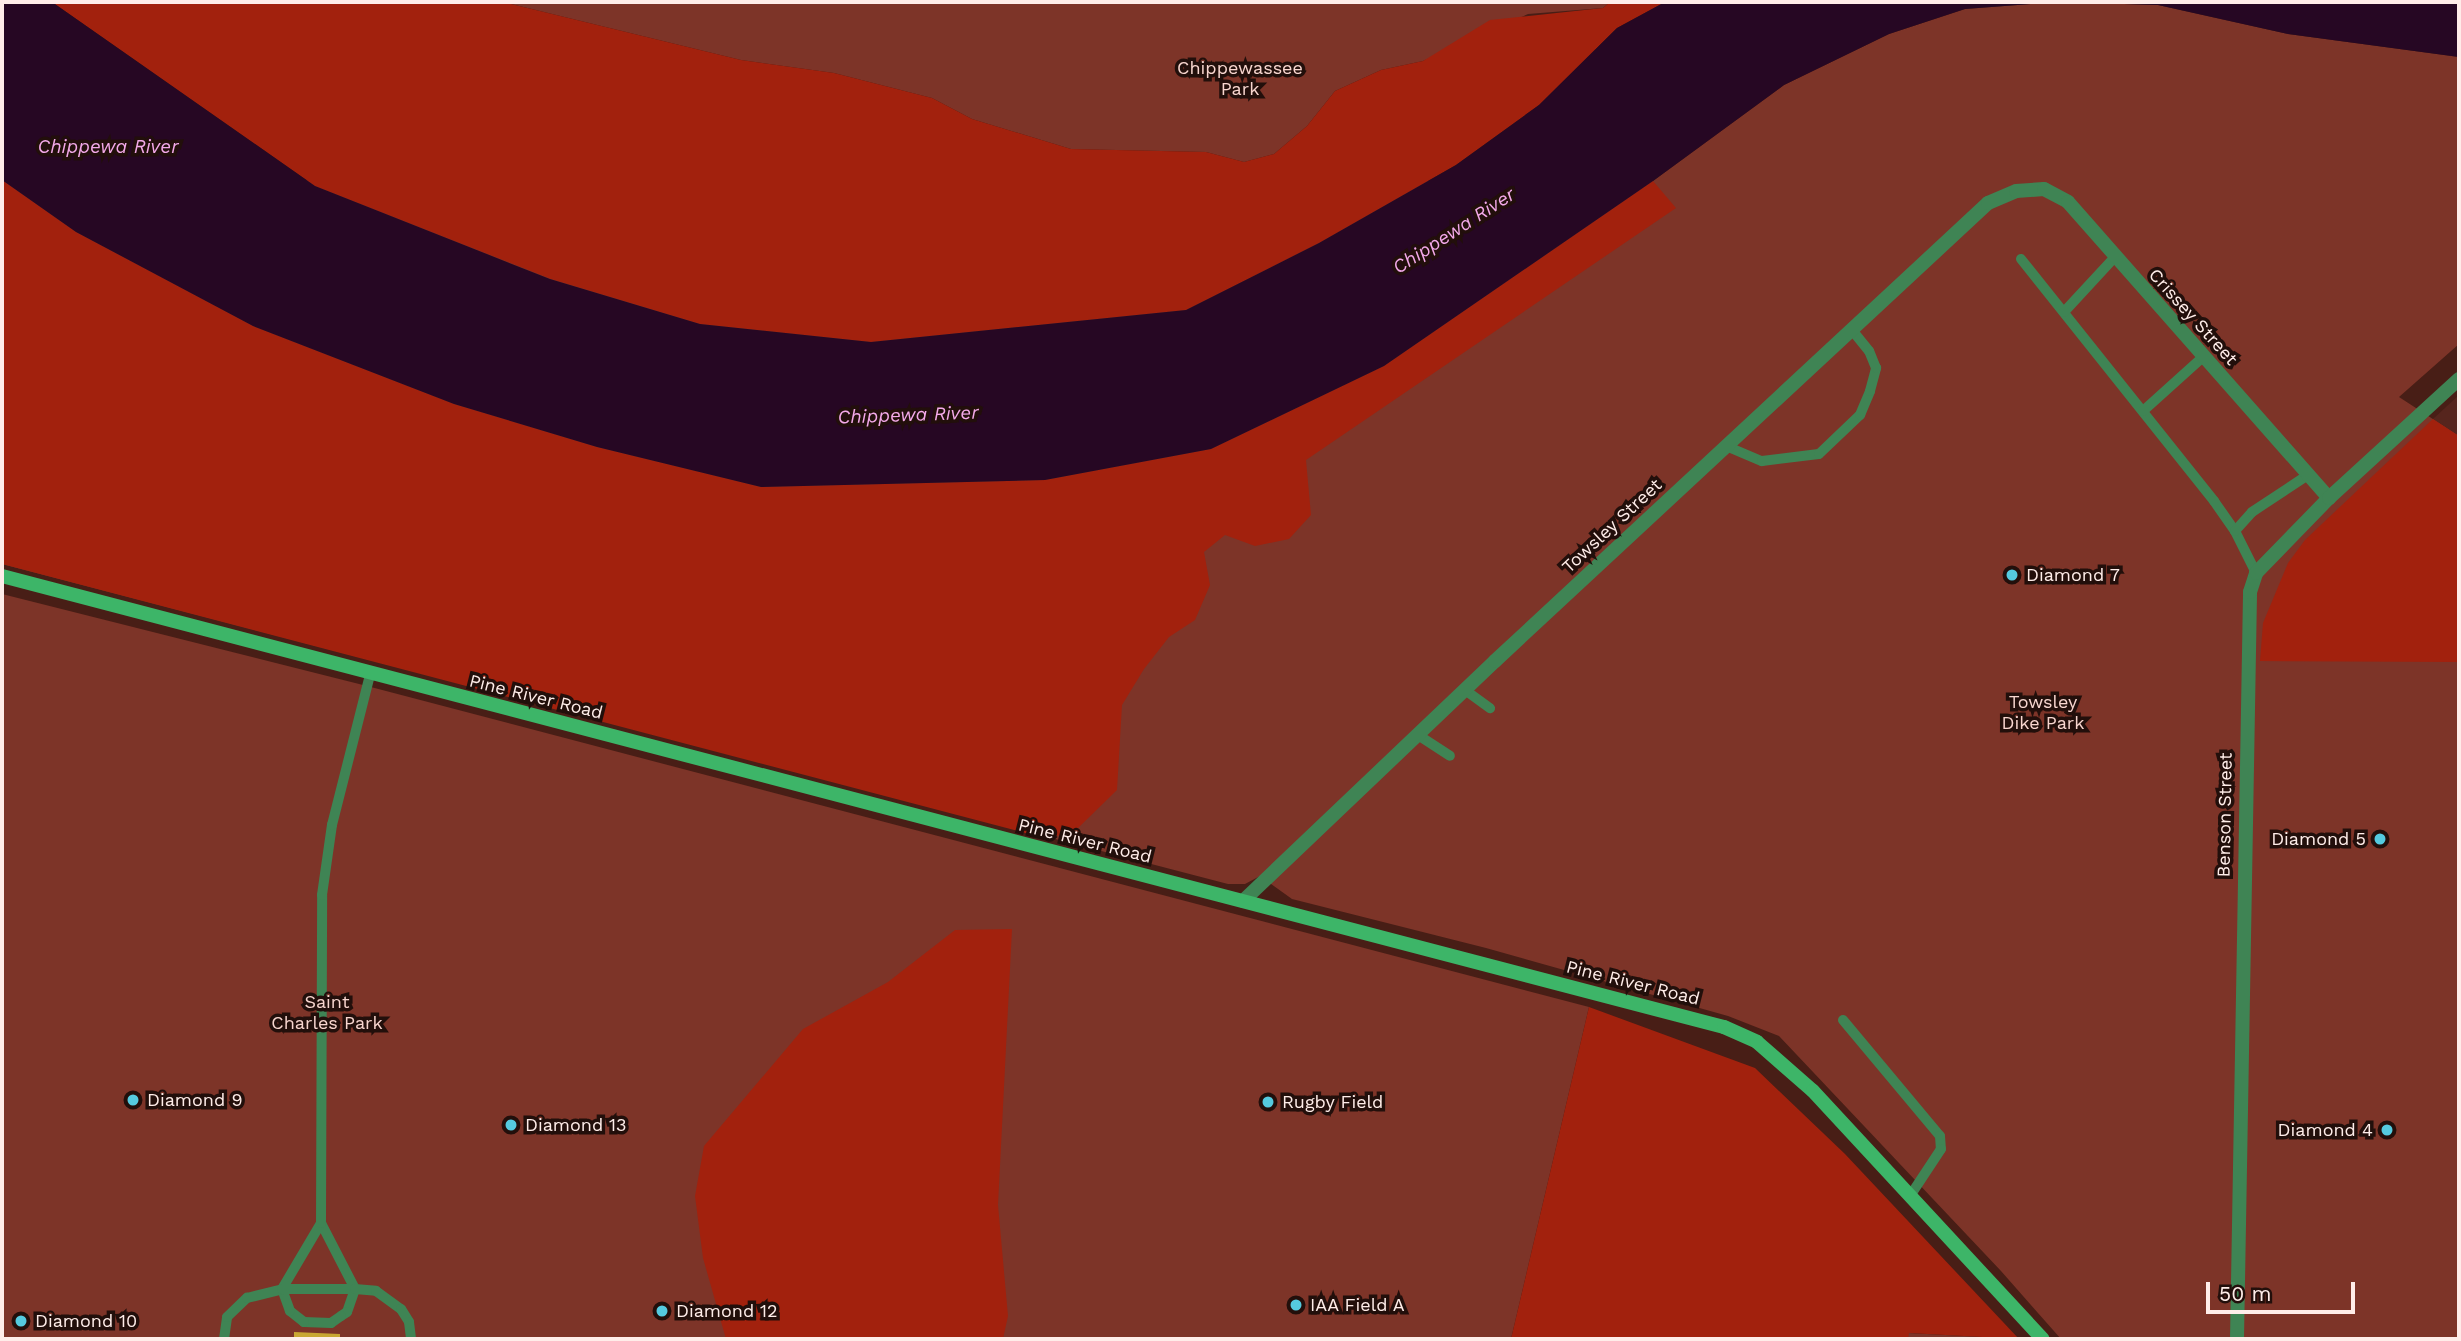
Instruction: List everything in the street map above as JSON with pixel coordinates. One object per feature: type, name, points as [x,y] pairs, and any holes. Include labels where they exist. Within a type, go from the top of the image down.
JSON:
[{"type":"street","name":"Crissey Street","points":[[2015,191],[2045,189],[2068,202],[2114,258],[2329,498]]},
{"type":"street","name":"Towsley Street","points":[[1244,901],[1465,690],[1988,203],[2015,191]]},
{"type":"street","points":[[2256,573],[2329,498],[2459,379]]},
{"type":"street","name":"Benson Street","points":[[2236,1339],[2247,629],[2250,592],[2256,573]]},
{"type":"street","name":"Pine River Road","points":[[2,576],[370,675],[1724,1027],[1757,1042],[1813,1091],[2043,1339]]},
{"type":"lane","points":[[2064,312],[2114,258]]},
{"type":"lane","points":[[2021,259],[2235,531],[2256,573]]},
{"type":"lane","points":[[1726,446],[1762,461],[1819,454],[1860,415],[1870,391],[1876,368],[1869,351],[1852,330]]},
{"type":"lane","points":[[2143,411],[2203,357]]},
{"type":"lane","points":[[2235,531],[2252,512],[2308,475]]},
{"type":"lane","points":[[282,1289],[290,1311],[304,1322],[331,1323],[348,1312],[355,1289],[321,1223],[322,895],[332,825],[370,675]]},
{"type":"lane","points":[[1465,690],[1490,708]]},
{"type":"lane","points":[[1418,735],[1450,756]]},
{"type":"lane","points":[[1843,1020],[1940,1136],[1941,1149],[1910,1196]]},
{"type":"lane","points":[[282,1289],[321,1223]]},
{"type":"lane","points":[[224,1339],[227,1317],[247,1298],[282,1289],[355,1289],[376,1291],[401,1309],[409,1322],[411,1339]]},
{"type":"shaded area","points":[[52,2],[503,2],[741,60],[834,73],[932,98],[972,119],[1071,149],[1206,152],[1244,162],[1274,154],[1307,126],[1335,91],[1381,70],[1423,61],[1490,20],[1603,8],[1610,2],[1665,2],[1617,28],[1539,105],[1456,165],[1319,243],[1186,310],[871,342],[700,324],[551,279],[315,186]]},
{"type":"shaded area","points":[[2,180],[76,232],[253,326],[454,404],[597,447],[761,487],[1045,480],[1211,449],[1384,366],[1653,181],[1676,208],[1306,460],[1311,515],[1289,539],[1255,546],[1225,535],[1204,552],[1210,585],[1195,620],[1169,637],[1144,669],[1122,705],[1117,790],[1077,829],[1048,839],[2,564]]},
{"type":"shaded area","points":[[2459,395],[2459,436],[2433,419]]},
{"type":"shaded area","points":[[2433,419],[2459,436],[2459,662],[2260,661],[2263,623],[2288,563],[2305,540]]},
{"type":"shaded area","points":[[1012,929],[998,1205],[1008,1316],[1003,1339],[726,1339],[703,1258],[695,1196],[704,1146],[803,1029],[888,982],[955,930]]},
{"type":"shaded area","points":[[1589,1007],[1755,1068],[1845,1154],[2019,1339],[1909,1333],[1908,1339],[1511,1339]]},
{"type":"green space","name":"Chippewassee Park","points":[[503,2],[1610,2],[1603,8],[1528,14],[1423,61],[1381,70],[1335,91],[1307,126],[1274,154],[1244,162],[1206,152],[1071,149],[972,119],[932,98],[834,73],[741,60]]},
{"type":"green space","name":"Towsley Dike Park","points":[[2057,2],[2158,5],[2288,34],[2459,57],[2459,344],[2399,397],[2459,436],[2459,1339],[2061,1339],[2001,1271],[1779,1036],[1728,1016],[1486,948],[1292,899],[1260,876],[1245,884],[1228,884],[2,564],[2,180],[1653,181],[1784,85],[1889,34],[1965,9]]},
{"type":"green space","name":"Saint Charles Park","points":[[2,594],[367,686],[1589,1007],[1511,1339],[2,1339]]},
{"type":"green space","points":[[1908,1333],[1984,1337],[1986,1339],[1908,1339]]},
{"type":"water","name":"Chippewa River","points":[[2,2],[52,2],[315,186],[550,279],[700,324],[871,342],[1186,310],[1319,243],[1456,165],[1539,105],[1617,28],[1665,2],[2057,2],[1965,9],[1889,34],[1784,85],[1653,181],[1384,366],[1211,449],[1045,480],[761,487],[597,447],[454,404],[253,326],[76,232],[2,180]]},
{"type":"water","points":[[2057,2],[2459,2],[2459,57],[2288,34],[2158,5]]},
{"type":"building","points":[[294,1332],[340,1334],[340,1339],[294,1339]]},
{"type":"place","name":"Diamond 7","points":[[2012,575]]},
{"type":"place","name":"Diamond 5","points":[[2380,839]]},
{"type":"place","name":"Diamond 9","points":[[133,1100]]},
{"type":"place","name":"Rugby Field","points":[[1268,1102]]},
{"type":"place","name":"Diamond 13","points":[[511,1125]]},
{"type":"place","name":"Diamond 4","points":[[2387,1130]]},
{"type":"place","name":"IAA Field A","points":[[1296,1305]]},
{"type":"place","name":"Diamond 12","points":[[662,1311]]},
{"type":"place","name":"Diamond 10","points":[[21,1321]]}]
